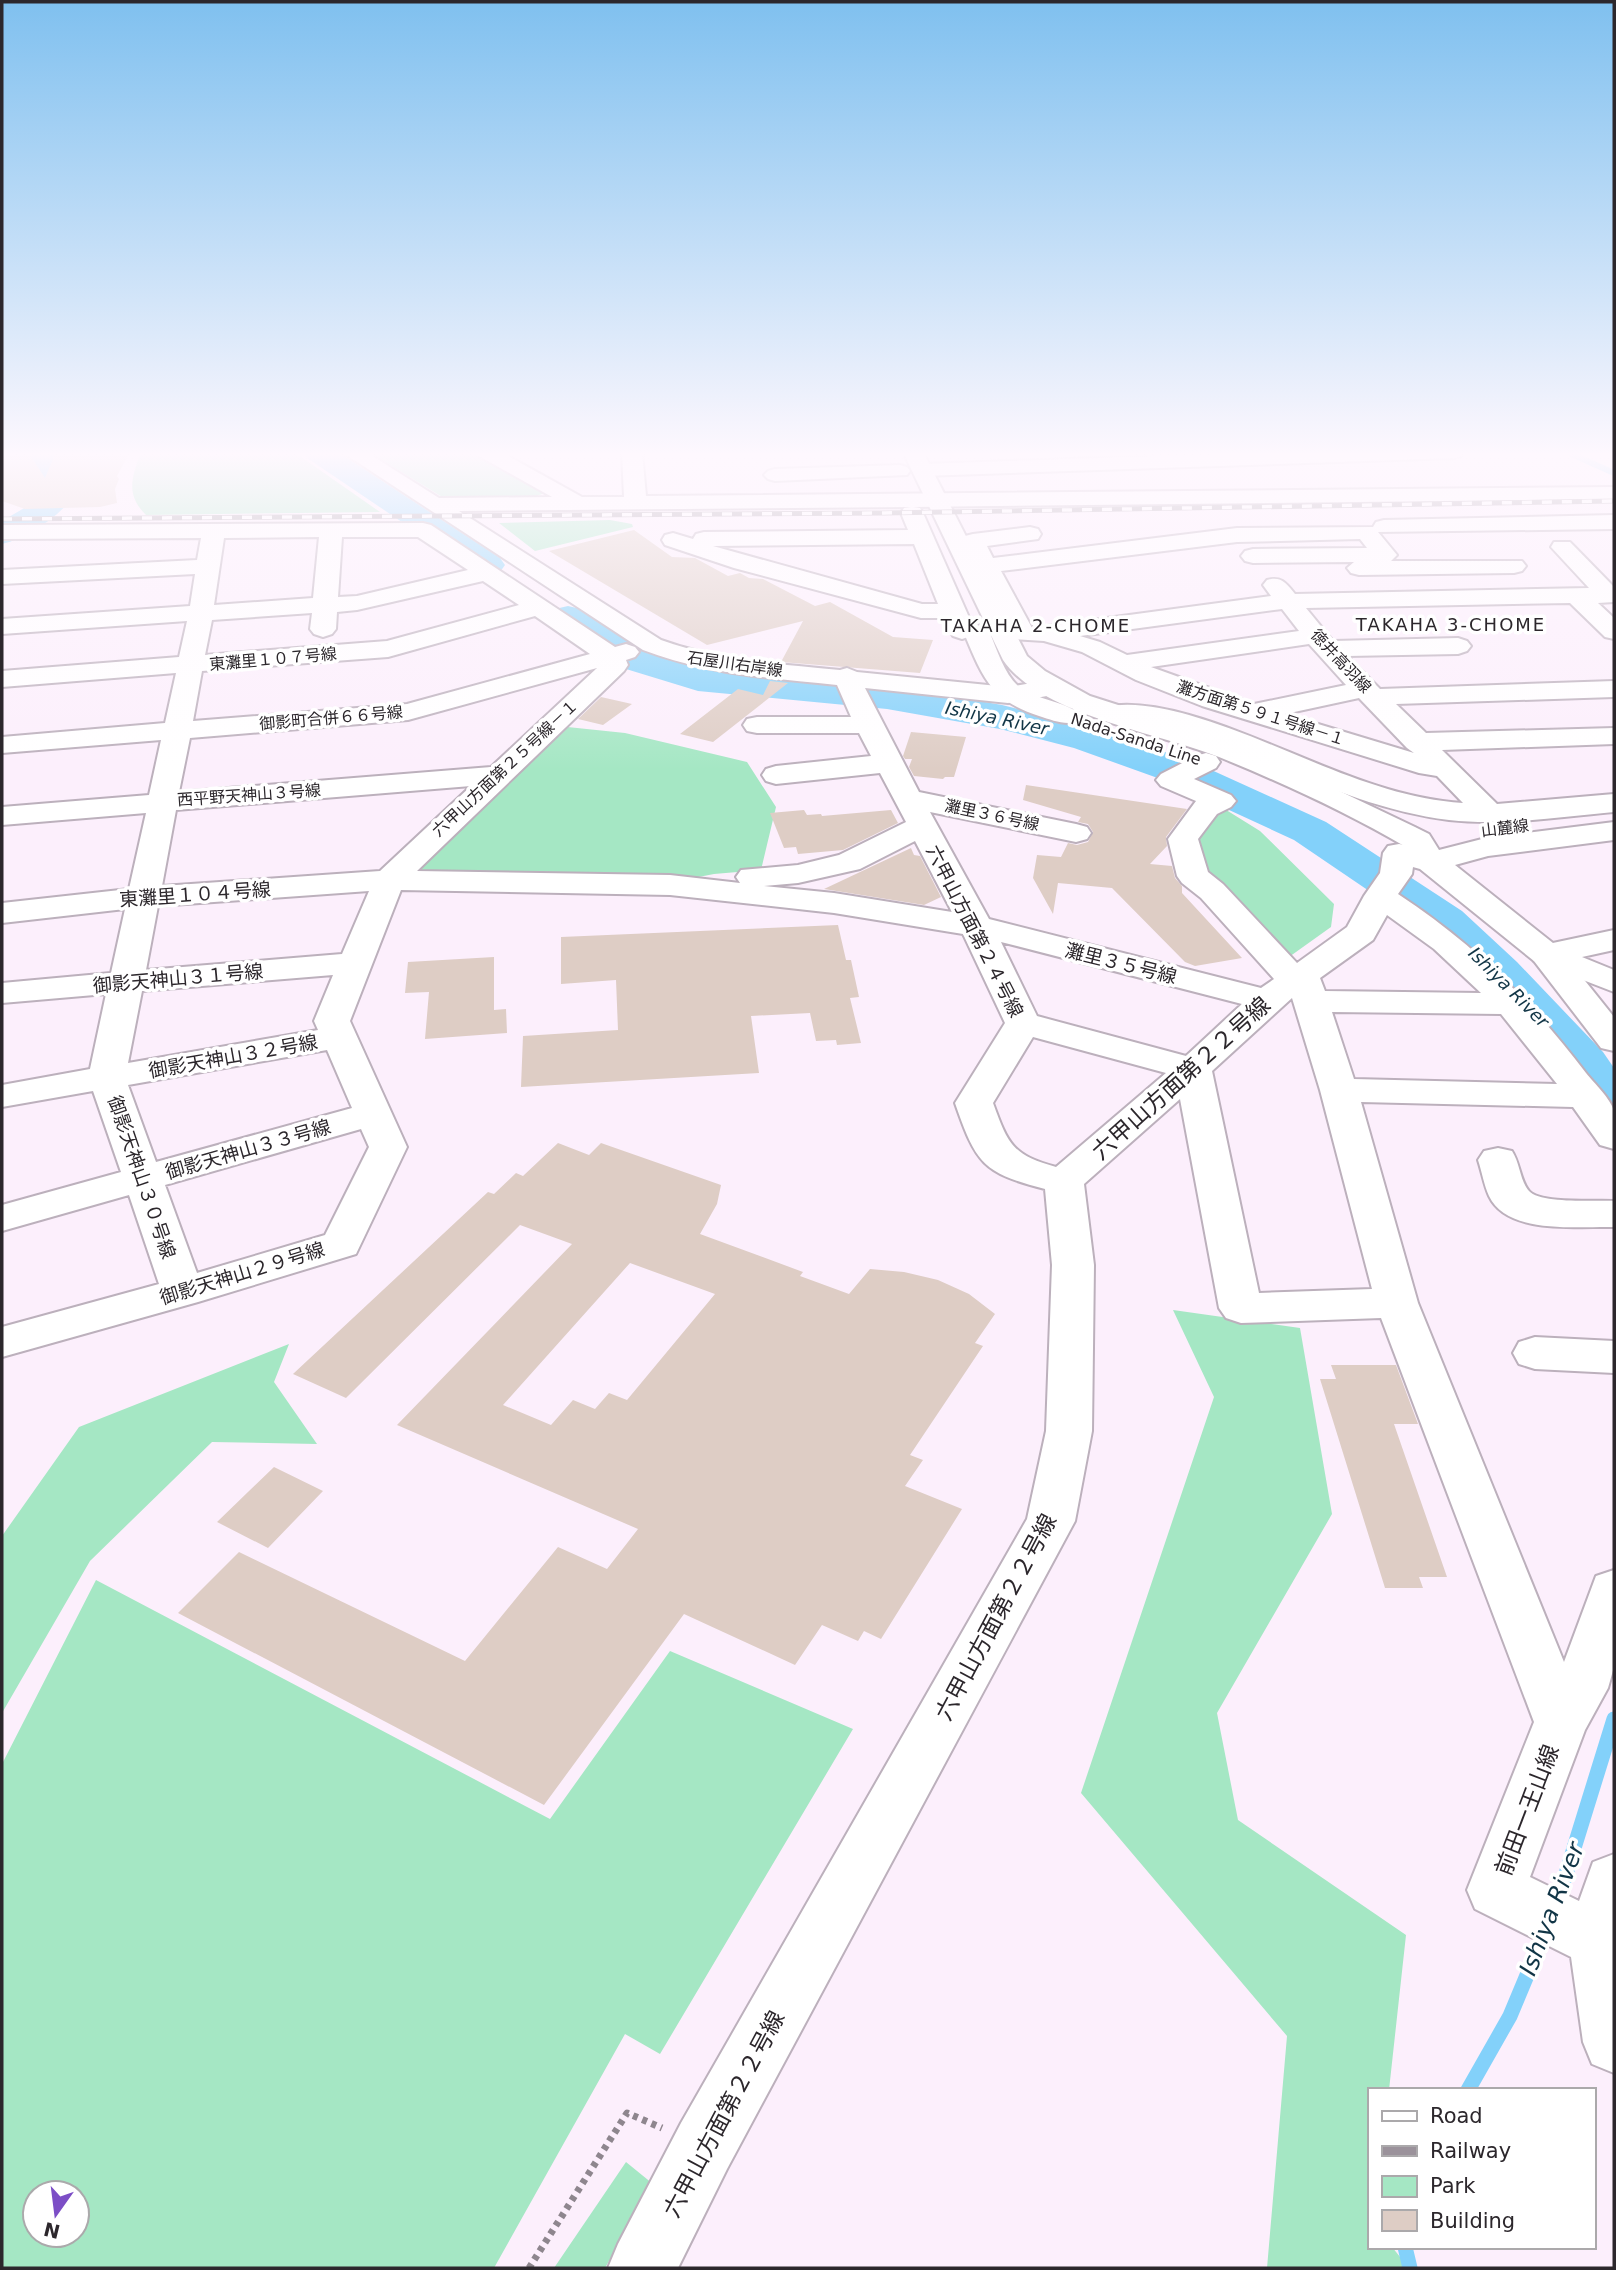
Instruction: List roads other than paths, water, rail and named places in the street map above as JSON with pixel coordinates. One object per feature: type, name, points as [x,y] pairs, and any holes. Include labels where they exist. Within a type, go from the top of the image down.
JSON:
[{"type":"street","name":"御影天神山３０号線","points":[[183,1292],[107,1078],[188,666],[201,613],[209,558]]},
{"type":"street","points":[[321,655],[329,558]]},
{"type":"street","points":[[465,558],[611,656]]},
{"type":"street","name":"石屋川右岸線","points":[[518,558],[652,645],[684,657],[855,696],[1008,695],[1049,688]]},
{"type":"street","points":[[727,558],[921,611],[954,611]]},
{"type":"street","points":[[931,558],[962,632],[1010,635],[1312,632],[1458,646]]},
{"type":"street","name":"Nada-Sanda Line","points":[[958,558],[1010,635],[1016,660],[1031,676],[1078,702],[1206,743],[1290,776],[1405,865],[1546,954],[1614,1040]]},
{"type":"street","points":[[981,558],[1010,635]]},
{"type":"street","points":[[989,574],[1097,558]]},
{"type":"street","name":"徳井高羽線","points":[[1254,558],[1312,632],[1442,768],[1488,821]]},
{"type":"street","points":[[1526,558],[1546,597]]},
{"type":"street","points":[[1573,558],[1612,595]]},
{"type":"street","points":[[907,562],[933,562]]},
{"type":"street","points":[[803,563],[829,563]]},
{"type":"street","points":[[4,577],[208,566]]},
{"type":"street","points":[[2,626],[357,603],[487,573]]},
{"type":"street","points":[[1124,663],[1546,597],[1612,595]]},
{"type":"street","points":[[1577,596],[1614,632]]},
{"type":"street","name":"東灘里１０７号線","points":[[2,679],[388,649],[539,607]]},
{"type":"street","points":[[1091,647],[1312,632]]},
{"type":"street","points":[[1161,680],[1312,632]]},
{"type":"street","name":"Nada-Sanda Line","points":[[1010,635],[998,680],[1008,695],[1033,706],[1204,762],[1302,800],[1359,828],[1405,865]]},
{"type":"street","name":"灘方面第５９１号線－１","points":[[1010,635],[1091,647],[1161,680],[1251,713],[1429,767],[1442,768]]},
{"type":"street","name":"御影町合併６６号線","points":[[2,745],[408,712],[652,645]]},
{"type":"street","name":"六甲山方面第２５号線－１","points":[[389,880],[615,665],[611,656]]},
{"type":"street","points":[[1251,713],[1369,693],[1614,689]]},
{"type":"street","points":[[757,725],[855,696]]},
{"type":"street","name":"六甲山方面第２４号線","points":[[855,696],[976,926],[1023,1023],[974,1103],[990,1147],[1020,1170],[1064,1181]]},
{"type":"street","points":[[1115,713],[1166,717],[1221,733],[1335,781],[1383,797],[1488,821]]},
{"type":"street","points":[[1417,742],[1614,736]]},
{"type":"street","points":[[1204,762],[1171,780],[1221,801],[1206,808],[1183,839],[1193,876],[1212,891],[1294,989],[1339,1090],[1397,1303],[1561,1722]]},
{"type":"street","points":[[776,775],[889,764]]},
{"type":"street","name":"西平野天神山３号線","points":[[2,816],[497,775]]},
{"type":"street","points":[[1290,776],[1433,821],[1488,821],[1614,803]]},
{"type":"street","points":[[670,885],[798,874],[849,862],[914,812]]},
{"type":"street","name":"灘里３６号線","points":[[914,812],[1076,833]]},
{"type":"street","name":"山麓線","points":[[1405,865],[1488,821],[1614,815]]},
{"type":"street","name":"山麓線","points":[[1405,865],[1486,847],[1614,831]]},
{"type":"street","points":[[1405,865],[1454,949],[1511,1004],[1585,1096],[1614,1137]]},
{"type":"street","name":"六甲山方面第２２号線","points":[[642,2268],[704,2146],[1051,1521],[1069,1432],[1073,1265],[1064,1181],[1193,1069],[1361,933],[1405,865]]},
{"type":"street","name":"東灘里１０４号線","points":[[2,913],[143,897],[389,880],[670,885]]},
{"type":"street","name":"御影天神山２９号線","points":[[2,1342],[183,1292],[341,1244],[388,1147],[332,1021],[389,880]]},
{"type":"street","name":"灘里３５号線","points":[[670,885],[834,903],[976,926],[1294,989],[1511,1004]]},
{"type":"street","points":[[1546,954],[1614,940]]},
{"type":"street","points":[[1546,954],[1614,982]]},
{"type":"street","name":"御影天神山３１号線","points":[[2,993],[354,963]]},
{"type":"street","points":[[1023,1023],[1193,1069],[1241,1308],[1397,1303]]},
{"type":"street","name":"御影天神山３２号線","points":[[2,1096],[339,1037]]},
{"type":"street","points":[[1339,1090],[1585,1096]]},
{"type":"street","name":"御影天神山３３号線","points":[[2,1217],[372,1114]]},
{"type":"street","points":[[1498,1160],[1509,1196],[1528,1211],[1614,1214]]},
{"type":"street","points":[[1535,1353],[1614,1357]]},
{"type":"street","name":"前田一王山線","points":[[1606,1957],[1496,1890],[1561,1722],[1581,1688],[1614,1590]]},
{"type":"street","points":[[1614,1881],[1606,1957],[1614,2042]]},
{"type":"waterway","name":"Ishiya River","points":[[477,558],[488,565]]},
{"type":"waterway","name":"Ishiya River","points":[[568,617],[639,661],[698,679],[887,697],[1002,717],[1088,739],[1181,772],[1310,831],[1445,921],[1499,973],[1584,1063],[1614,1106]]},
{"type":"waterway","name":"Ishiya River","points":[[1557,1903],[1614,1719]]},
{"type":"waterway","name":"Ishiya River","points":[[1469,2088],[1510,2016],[1546,1930]]},
{"type":"waterway","name":"Ishiya River","points":[[1405,2249],[1410,2268]]},
{"type":"district","name":"TAKAHA 3-CHOME","points":[[1451,624]]},
{"type":"district","name":"TAKAHA 2-CHOME","points":[[1036,625]]}]
